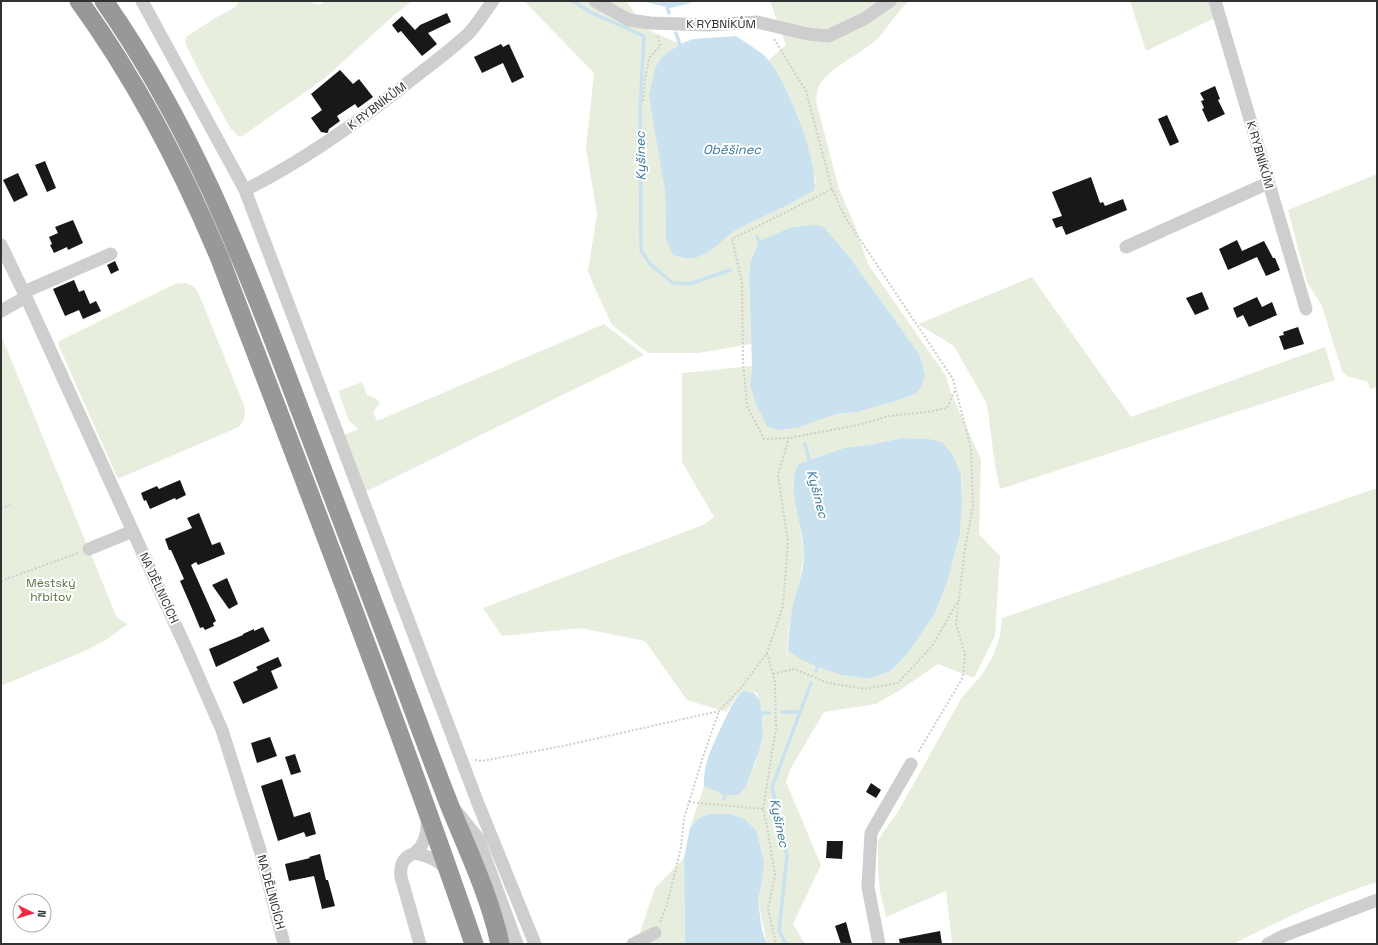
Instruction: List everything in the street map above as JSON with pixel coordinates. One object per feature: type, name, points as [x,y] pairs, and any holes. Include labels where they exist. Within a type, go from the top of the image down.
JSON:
[{"type":"highway","points":[[79,1],[113,49],[150,110],[203,218],[376,672],[474,944]]},
{"type":"highway","points":[[104,1],[139,53],[171,109],[208,181],[235,242],[270,330],[447,799],[493,915],[500,944]]},
{"type":"street","points":[[142,1],[245,190],[461,758],[535,944]]},
{"type":"street","name":"K RYBNÍKŮM","points":[[245,190],[275,174],[341,133],[390,96],[438,59],[469,32],[493,1]]},
{"type":"street","name":"K RYBNÍKŮM","points":[[595,1],[629,20],[657,23],[709,24],[757,22],[808,34],[828,36],[864,19],[890,1]]},
{"type":"street","name":"K RYBNÍKŮM","points":[[1215,1],[1306,309]]},
{"type":"street","points":[[1126,247],[1268,183]]},
{"type":"street","name":"NA DĚLNICÍCH","points":[[1,245],[133,531],[222,730],[260,850],[284,944]]},
{"type":"street","points":[[1,311],[25,295],[111,254]]},
{"type":"street","points":[[89,549],[133,531]]},
{"type":"street","points":[[879,944],[868,887],[871,833],[911,764]]},
{"type":"street","points":[[447,799],[478,838],[517,944]]},
{"type":"street","points":[[420,944],[400,870],[402,862],[408,856],[415,853],[426,838],[427,826],[425,807]]},
{"type":"street","points":[[415,853],[427,856],[437,861],[446,869],[452,880]]},
{"type":"street","points":[[1268,944],[1283,936],[1377,900]]},
{"type":"street","points":[[633,944],[655,933]]},
{"type":"path","points":[[643,101],[644,79],[650,58],[660,46],[657,23]]},
{"type":"path","points":[[766,24],[806,92],[832,189],[845,217],[953,379],[970,448],[973,506],[965,548],[956,624],[966,654],[963,678],[911,764]]},
{"type":"path","points":[[832,189],[732,239],[742,282],[742,361],[747,406],[764,439],[789,438],[858,426],[889,416],[927,412],[947,408],[956,389]]},
{"type":"path","points":[[655,933],[668,905],[681,847],[684,818],[719,711],[740,689],[767,653],[783,606],[788,542],[778,474],[789,438]]},
{"type":"path","points":[[1,508],[11,505]]},
{"type":"path","points":[[1,581],[89,549]]},
{"type":"path","points":[[773,674],[794,669],[828,683],[865,689],[898,683],[932,646],[959,600]]},
{"type":"path","points":[[767,653],[775,682],[776,728],[763,809],[775,875],[768,909],[776,944]]},
{"type":"path","points":[[461,758],[482,761],[563,746],[719,711]]},
{"type":"path","points":[[689,802],[763,809]]},
{"type":"green space","points":[[240,1],[312,1],[313,3],[319,5],[324,1],[412,1],[393,16],[325,78],[241,137],[231,129],[204,81],[185,40],[187,36],[234,8]]},
{"type":"green space","points":[[524,1],[626,1],[646,29],[680,44],[664,56],[661,162],[665,191],[666,240],[701,256],[739,228],[801,198],[816,183],[804,135],[792,103],[786,88],[769,60],[786,45],[770,1],[909,1],[873,43],[838,66],[824,79],[818,88],[816,101],[839,189],[855,226],[868,264],[946,376],[951,393],[981,459],[979,534],[1000,556],[995,636],[974,678],[938,664],[900,690],[876,704],[824,712],[790,770],[786,782],[821,865],[793,924],[805,944],[767,944],[758,901],[761,886],[756,830],[745,819],[731,814],[699,818],[690,828],[704,786],[717,792],[754,767],[763,735],[761,707],[757,693],[745,692],[741,694],[735,699],[726,712],[687,700],[645,641],[580,628],[502,636],[483,608],[703,525],[714,517],[682,462],[682,373],[752,366],[750,385],[816,421],[837,414],[858,412],[915,394],[921,360],[917,351],[848,255],[824,227],[771,237],[759,241],[750,263],[751,344],[699,353],[648,353],[612,325],[588,271],[597,214],[586,148],[594,73]],"holes":[[[902,438],[929,439],[961,474],[962,484],[960,534],[948,580],[934,615],[908,653],[891,671],[869,679],[841,675],[801,659],[788,651],[787,663],[788,631],[799,586],[804,553],[793,482],[844,448],[869,445]]]},
{"type":"green space","points":[[1130,1],[1210,1],[1215,18],[1146,51]]},
{"type":"green space","points":[[1377,174],[1377,387],[1370,389],[1368,382],[1347,376],[1342,371],[1322,306],[1307,282],[1288,210]]},
{"type":"green space","points":[[1032,277],[1131,417],[1325,347],[1335,380],[1000,489],[995,465],[987,404],[954,346],[918,324]]},
{"type":"green space","points":[[186,283],[193,286],[198,292],[244,405],[244,420],[239,427],[120,478],[117,477],[59,346],[59,341],[175,284]]},
{"type":"green space","points":[[604,324],[644,355],[365,492],[344,435],[359,429],[349,421],[338,391],[362,382],[367,395],[380,402],[373,412],[377,421]]},
{"type":"green space","name":"Městský hřbitov","points":[[1,335],[117,618],[128,624],[106,640],[87,650],[1,686]]},
{"type":"green space","points":[[1377,488],[1377,882],[1304,910],[1233,944],[952,944],[946,891],[886,917],[880,892],[878,873],[878,840],[899,810],[962,697],[981,676],[993,656],[1000,636],[1002,618]]},
{"type":"green space","points":[[684,858],[685,944],[636,944],[655,888]]},
{"type":"water","points":[[642,1],[691,1],[691,3],[670,8]]},
{"type":"water","name":"Oběšinec","points":[[736,36],[767,59],[777,72],[785,87],[801,124],[807,144],[815,178],[814,190],[740,228],[705,254],[693,258],[680,257],[673,255],[666,240],[665,191],[649,96],[655,68],[663,56],[680,44],[693,39]]},
{"type":"water","points":[[816,225],[824,227],[848,255],[917,351],[921,359],[925,376],[921,387],[915,394],[902,399],[858,412],[837,414],[800,427],[781,430],[767,427],[756,404],[750,385],[752,366],[749,277],[750,263],[759,241],[792,227]]},
{"type":"water","points":[[902,438],[929,439],[942,442],[952,454],[961,474],[962,500],[960,534],[948,580],[934,615],[908,653],[891,671],[869,679],[841,675],[802,660],[788,651],[791,616],[804,561],[803,544],[794,496],[795,473],[799,464],[844,448],[869,445]]},
{"type":"water","points":[[743,691],[754,693],[759,699],[763,735],[760,749],[745,788],[738,795],[724,795],[704,786],[705,769],[723,723],[734,702]]},
{"type":"water","points":[[709,814],[731,814],[745,819],[756,830],[764,862],[758,901],[762,930],[767,944],[685,944],[684,858],[690,828],[699,818]]},
{"type":"building","points":[[447,13],[451,22],[428,33],[437,44],[422,56],[401,31],[398,33],[392,25],[402,16],[415,30],[420,25]]},
{"type":"building","points":[[501,44],[503,47],[509,44],[524,77],[512,83],[503,63],[482,73],[474,57]]},
{"type":"building","points":[[340,70],[353,84],[359,79],[373,97],[358,108],[355,104],[337,116],[340,121],[329,129],[327,133],[321,132],[311,118],[322,110],[311,94]]},
{"type":"building","points":[[1215,86],[1220,99],[1218,100],[1225,114],[1208,122],[1202,109],[1204,108],[1201,101],[1204,100],[1200,93]]},
{"type":"building","points":[[1167,115],[1179,142],[1170,146],[1158,119]]},
{"type":"building","points":[[45,161],[56,188],[47,192],[35,165]]},
{"type":"building","points":[[18,173],[28,195],[14,202],[3,180]]},
{"type":"building","points":[[1091,177],[1100,203],[1103,202],[1105,206],[1123,199],[1127,210],[1066,235],[1062,226],[1056,228],[1052,219],[1062,216],[1052,192]]},
{"type":"building","points":[[73,220],[83,243],[68,250],[67,247],[54,253],[50,245],[52,244],[49,237],[58,233],[55,227]]},
{"type":"building","points":[[1237,240],[1242,251],[1264,241],[1273,258],[1275,258],[1280,270],[1266,276],[1257,257],[1228,270],[1219,249]]},
{"type":"building","points":[[115,261],[119,270],[111,274],[107,265]]},
{"type":"building","points":[[74,280],[79,292],[84,290],[90,304],[96,301],[101,311],[83,319],[79,310],[65,316],[53,289]]},
{"type":"building","points":[[1202,292],[1209,309],[1195,315],[1186,298]]},
{"type":"building","points":[[1257,297],[1262,307],[1272,302],[1277,315],[1249,327],[1243,315],[1237,318],[1233,308]]},
{"type":"building","points":[[1298,327],[1304,344],[1284,350],[1279,336],[1284,335],[1283,332]]},
{"type":"building","points":[[180,480],[186,495],[150,509],[146,500],[144,501],[141,493],[157,486],[159,489]]},
{"type":"building","points":[[199,513],[212,545],[220,542],[225,554],[198,565],[196,562],[191,565],[216,621],[213,623],[214,626],[205,630],[203,627],[200,628],[180,581],[184,579],[165,539],[192,528],[187,518]]},
{"type":"building","points":[[227,578],[238,604],[229,609],[212,585]]},
{"type":"building","points":[[263,627],[270,641],[216,667],[209,649],[254,629],[254,631]]},
{"type":"building","points":[[278,657],[282,666],[271,671],[278,688],[243,704],[233,682],[258,670],[256,667]]},
{"type":"building","points":[[270,737],[277,756],[257,763],[251,743]]},
{"type":"building","points":[[295,754],[301,772],[291,775],[285,757]]},
{"type":"building","points":[[282,779],[294,817],[310,812],[316,834],[306,837],[304,832],[278,841],[261,786]]},
{"type":"building","points":[[871,783],[881,790],[876,798],[866,792]]},
{"type":"building","points":[[827,841],[843,841],[842,859],[826,858]]},
{"type":"building","points":[[320,854],[326,880],[328,880],[335,906],[322,909],[314,876],[289,881],[285,864]]},
{"type":"building","points":[[846,922],[852,944],[841,944],[835,926]]},
{"type":"building","points":[[940,931],[942,944],[900,944],[899,939]]},
{"type":"waterway","name":"Kyšinec","points":[[573,1],[590,12],[644,36],[640,109],[641,250],[650,264],[673,283],[689,284],[730,270]]},
{"type":"waterway","points":[[665,1],[669,13]]},
{"type":"waterway","points":[[676,33],[681,48]]},
{"type":"waterway","points":[[757,237],[760,245]]},
{"type":"waterway","name":"Kyšinec","points":[[805,444],[810,465]]},
{"type":"waterway","name":"Kyšinec","points":[[816,671],[819,663]]},
{"type":"waterway","name":"Kyšinec","points":[[786,944],[779,931],[787,856],[772,787],[811,683]]},
{"type":"waterway","points":[[782,712],[800,712]]},
{"type":"waterway","points":[[760,717],[762,713],[769,713]]},
{"type":"waterway","points":[[724,799],[726,791]]}]
